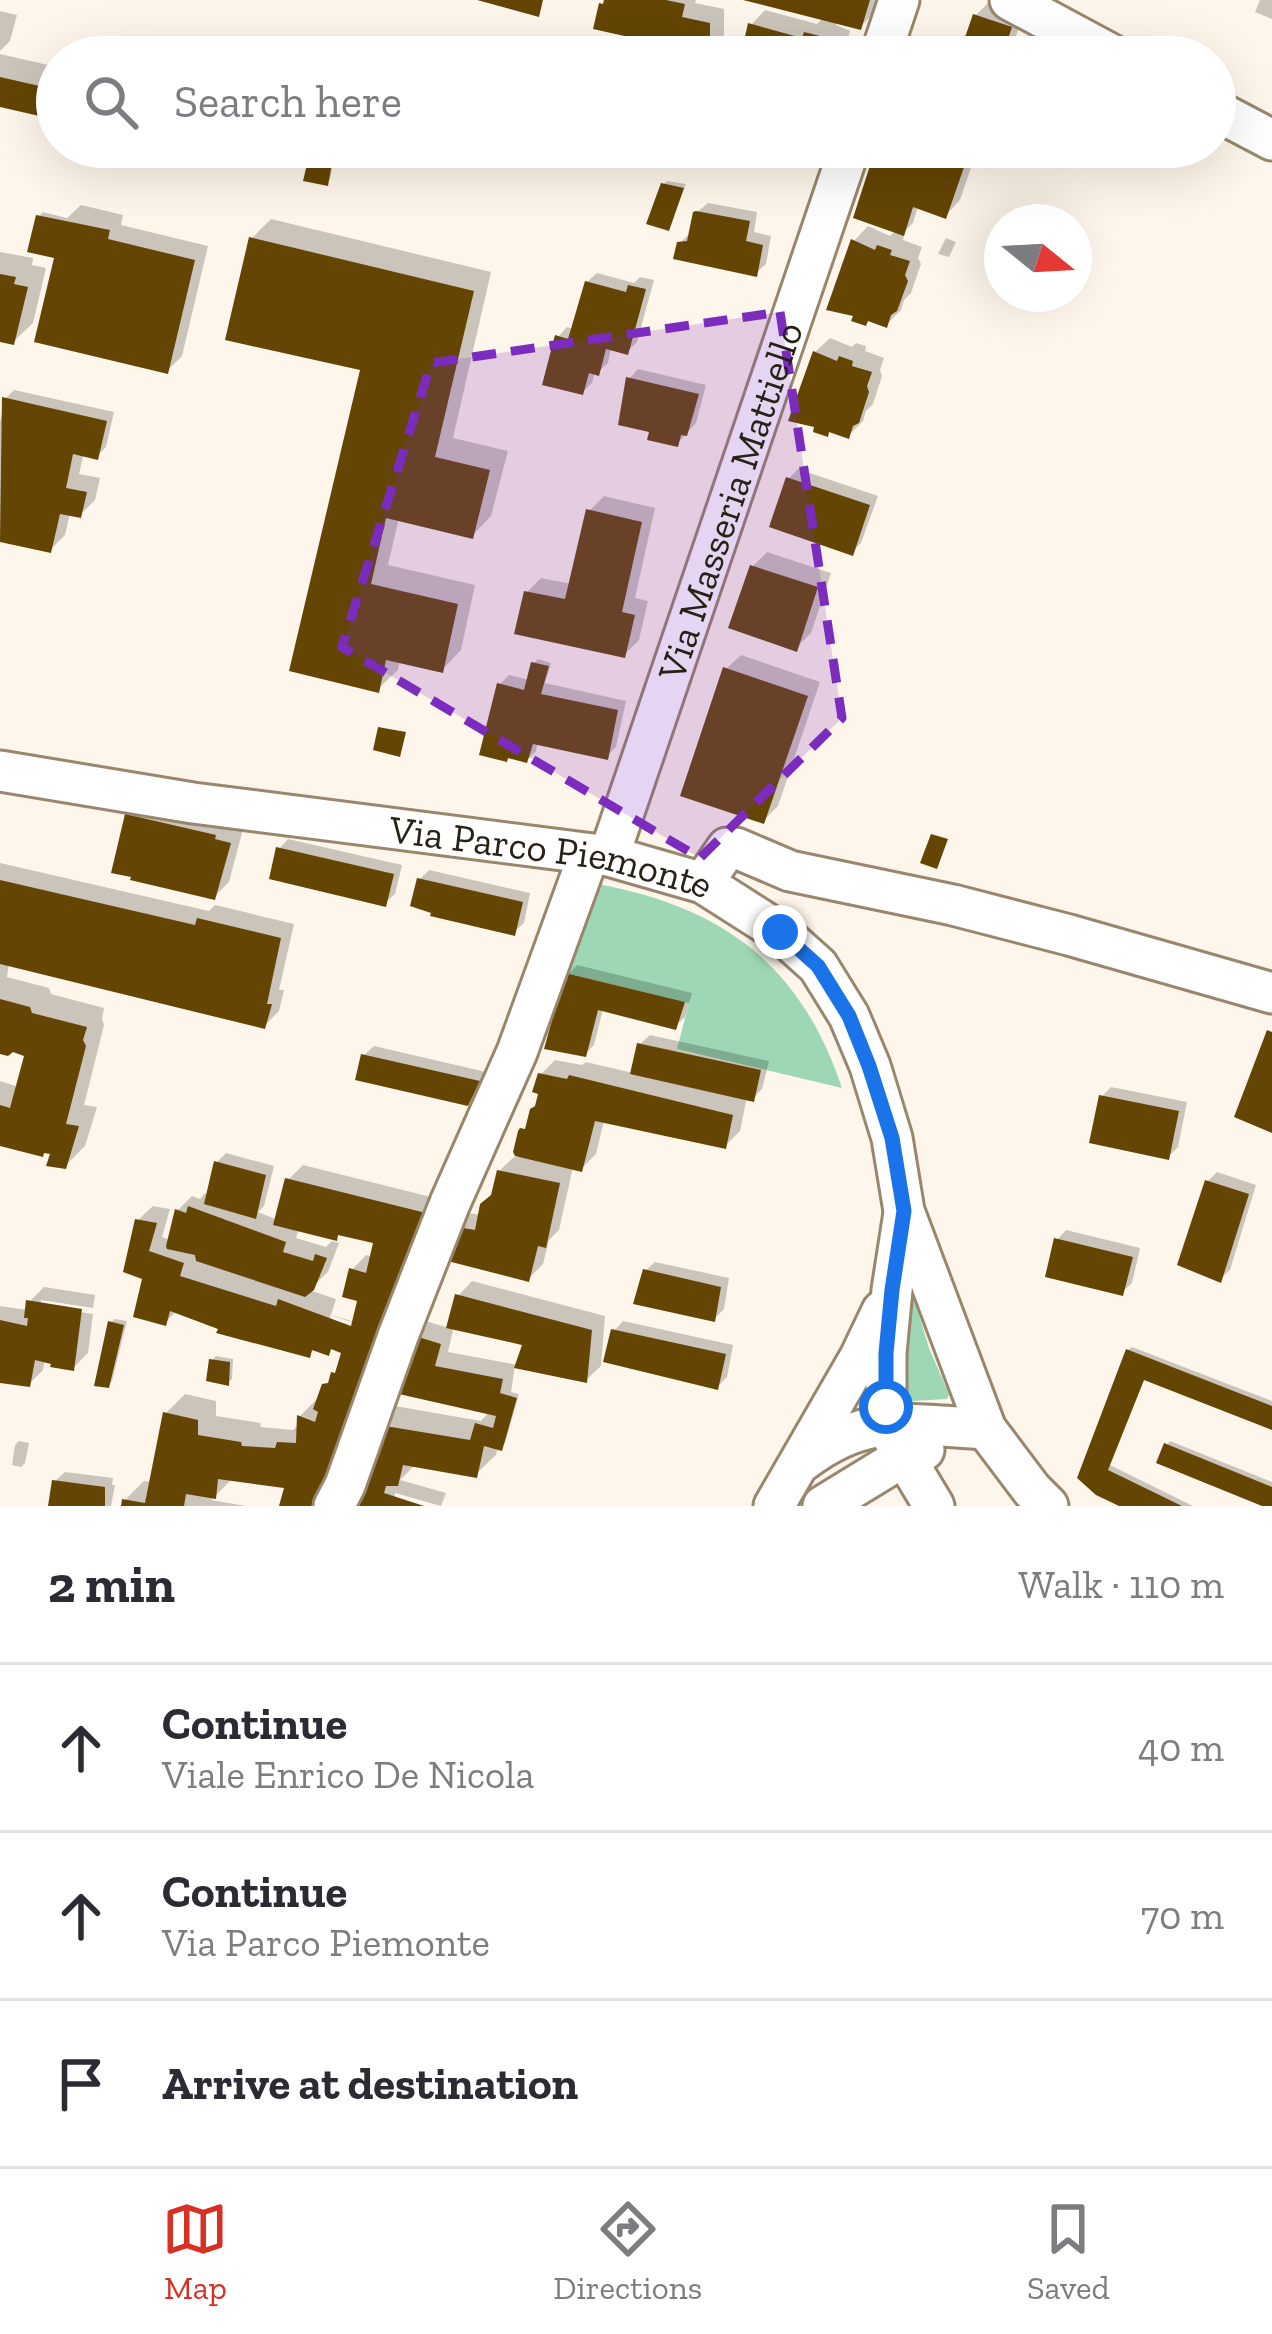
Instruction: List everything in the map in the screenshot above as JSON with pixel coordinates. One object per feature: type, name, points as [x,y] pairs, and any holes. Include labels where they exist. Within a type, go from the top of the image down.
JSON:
[{"type":"street","points":[[887,36],[899,0]]},
{"type":"street","points":[[1010,0],[1077,36]]},
{"type":"street","points":[[1236,121],[1272,140]]},
{"type":"street","name":"Via Masseria Mattiello","points":[[334,1506],[450,1203],[599,855],[843,168]]},
{"type":"street","name":"Via Parco Piemonte","points":[[0,771],[193,803],[599,855],[703,883],[780,932],[818,966],[849,1016],[892,1138],[904,1211]]},
{"type":"street","points":[[703,883],[727,848],[736,848],[790,871],[1023,923],[1272,993]]},
{"type":"street","points":[[904,1211],[886,1353],[896,1441],[934,1506]]},
{"type":"street","points":[[904,1211],[986,1429],[1048,1506]]},
{"type":"street","points":[[774,1506],[860,1357],[892,1290]]},
{"type":"street","points":[[798,1465],[827,1443],[856,1430],[896,1441],[986,1429]]},
{"type":"street","points":[[823,1506],[896,1441]]},
{"type":"highlighted area","points":[[780,312],[842,718],[700,858],[342,647],[431,363]]},
{"type":"green space","points":[[592,883],[679,907],[749,946],[803,1006],[842,1088],[677,1049],[689,1003],[565,973]]},
{"type":"green space","points":[[910,1285],[949,1394],[947,1399],[896,1402]]},
{"type":"building","points":[[477,0],[543,0],[539,17]]},
{"type":"building","points":[[604,0],[666,0],[685,4],[682,17],[710,23],[710,36],[624,36],[593,29],[599,3]]},
{"type":"building","points":[[743,0],[870,0],[861,30]]},
{"type":"building","points":[[973,14],[1012,27],[1009,36],[965,36]]},
{"type":"building","points":[[748,23],[795,36],[745,36]]},
{"type":"building","points":[[0,77],[36,85],[36,115],[0,107]]},
{"type":"building","points":[[306,168],[331,168],[328,186],[303,181]]},
{"type":"building","points":[[869,168],[964,168],[946,219],[913,207],[904,236],[853,218]]},
{"type":"building","points":[[661,183],[684,188],[669,231],[646,224]]},
{"type":"building","points":[[696,211],[750,221],[746,241],[763,245],[757,277],[673,259],[677,242],[687,241]]},
{"type":"building","points":[[36,215],[110,230],[108,239],[195,260],[168,374],[34,342],[54,258],[27,252]]},
{"type":"building","points":[[249,237],[474,291],[435,457],[490,470],[473,539],[386,518],[371,584],[458,604],[443,673],[386,660],[379,693],[289,671],[360,370],[225,340]]},
{"type":"building","points":[[851,239],[875,250],[877,245],[892,250],[890,255],[910,261],[908,281],[887,328],[868,321],[866,326],[851,321],[853,316],[826,310]]},
{"type":"building","points":[[0,274],[16,277],[14,284],[28,287],[14,345],[0,342]]},
{"type":"building","points":[[585,281],[626,292],[628,285],[646,289],[628,355],[606,349],[599,376],[589,373],[583,395],[542,385],[555,335],[568,339]]},
{"type":"building","points":[[813,351],[837,361],[839,356],[872,372],[859,423],[849,439],[829,432],[828,437],[813,432],[814,427],[788,421]]},
{"type":"building","points":[[626,377],[699,394],[687,436],[681,435],[678,447],[647,440],[649,432],[618,425]]},
{"type":"building","points":[[2,397],[107,421],[98,460],[73,454],[66,488],[87,492],[81,518],[60,514],[51,553],[0,542]]},
{"type":"building","points":[[786,477],[870,505],[853,556],[769,527]]},
{"type":"building","points":[[586,509],[642,522],[622,612],[635,615],[625,658],[514,634],[524,591],[565,599]]},
{"type":"building","points":[[750,565],[818,587],[797,652],[728,628]]},
{"type":"building","points":[[531,662],[549,666],[541,694],[618,710],[608,760],[533,744],[527,763],[479,755],[497,683],[524,690]]},
{"type":"building","points":[[723,667],[808,696],[764,824],[680,796]]},
{"type":"building","points":[[378,727],[406,732],[400,757],[373,750]]},
{"type":"building","points":[[125,814],[216,835],[215,839],[231,843],[215,900],[111,873]]},
{"type":"building","points":[[931,834],[948,839],[937,869],[920,863]]},
{"type":"building","points":[[276,847],[394,874],[386,907],[269,879]]},
{"type":"building","points":[[417,878],[523,902],[515,936],[430,916],[410,906]]},
{"type":"building","points":[[0,880],[195,925],[197,918],[281,938],[265,1029],[0,964]]},
{"type":"building","points":[[565,973],[685,1002],[676,1030],[598,1010],[586,1057],[544,1049]]},
{"type":"building","points":[[0,999],[87,1027],[66,1124],[79,1126],[66,1169],[46,1166],[50,1154],[43,1157],[0,1146],[0,1105],[10,1108],[24,1056],[0,1054]]},
{"type":"building","points":[[1267,1030],[1272,1032],[1272,1133],[1234,1117]]},
{"type":"building","points":[[637,1043],[761,1070],[754,1102],[630,1074]]},
{"type":"building","points":[[361,1054],[480,1081],[468,1106],[355,1080]]},
{"type":"building","points":[[538,1073],[567,1079],[569,1075],[733,1115],[726,1149],[595,1121],[582,1172],[515,1156],[518,1131],[525,1129],[535,1106],[538,1094],[532,1092]]},
{"type":"building","points":[[1099,1095],[1179,1111],[1169,1160],[1089,1143]]},
{"type":"building","points":[[214,1161],[266,1175],[256,1219],[204,1204]]},
{"type":"building","points":[[497,1170],[560,1183],[546,1248],[538,1246],[529,1282],[436,1258],[445,1225],[475,1230],[480,1204],[491,1195]]},
{"type":"building","points":[[285,1178],[426,1213],[320,1506],[279,1506],[284,1488],[218,1479],[216,1499],[186,1494],[184,1506],[121,1506],[122,1499],[145,1503],[163,1412],[198,1420],[198,1435],[241,1442],[242,1446],[275,1448],[277,1442],[296,1443],[297,1415],[315,1422],[318,1412],[313,1409],[322,1384],[335,1373],[341,1353],[331,1349],[329,1356],[312,1350],[310,1358],[216,1333],[218,1329],[170,1311],[166,1326],[133,1317],[142,1279],[123,1272],[135,1219],[157,1223],[149,1251],[184,1263],[180,1276],[276,1306],[278,1299],[351,1326],[357,1301],[342,1297],[349,1268],[366,1273],[373,1243],[338,1235],[337,1241],[273,1225]]},
{"type":"building","points":[[1205,1180],[1249,1194],[1221,1283],[1177,1265]]},
{"type":"building","points":[[188,1206],[286,1242],[283,1252],[313,1261],[315,1254],[327,1258],[314,1290],[305,1297],[167,1249],[175,1209],[186,1213]]},
{"type":"building","points":[[1054,1238],[1133,1257],[1123,1296],[1045,1277]]},
{"type":"building","points":[[643,1269],[721,1287],[715,1322],[633,1304]]},
{"type":"building","points":[[455,1294],[592,1330],[587,1383],[514,1368],[522,1345],[446,1328]]},
{"type":"building","points":[[26,1300],[82,1309],[74,1371],[35,1360],[30,1387],[0,1383],[0,1320],[27,1326]]},
{"type":"building","points":[[108,1321],[124,1325],[109,1388],[94,1386]]},
{"type":"building","points":[[611,1329],[726,1354],[718,1390],[603,1362]]},
{"type":"building","points":[[405,1333],[441,1344],[435,1366],[503,1379],[500,1393],[517,1398],[502,1451],[484,1446],[477,1478],[403,1465],[398,1486],[386,1486],[384,1493],[424,1506],[349,1506],[373,1424],[470,1440],[475,1423],[493,1428],[496,1416],[390,1392]]},
{"type":"building","points":[[1126,1349],[1272,1406],[1272,1430],[1144,1380],[1108,1470],[1182,1506],[1119,1506],[1096,1495],[1077,1478]]},
{"type":"building","points":[[209,1359],[230,1362],[229,1386],[206,1381]]},
{"type":"building","points":[[1164,1443],[1272,1487],[1272,1506],[1156,1463]]},
{"type":"building","points":[[52,1480],[105,1487],[105,1506],[48,1506]]},
{"type":"route","points":[[780,932],[818,966],[849,1016],[892,1138],[904,1211],[886,1353],[886,1407]]}]
